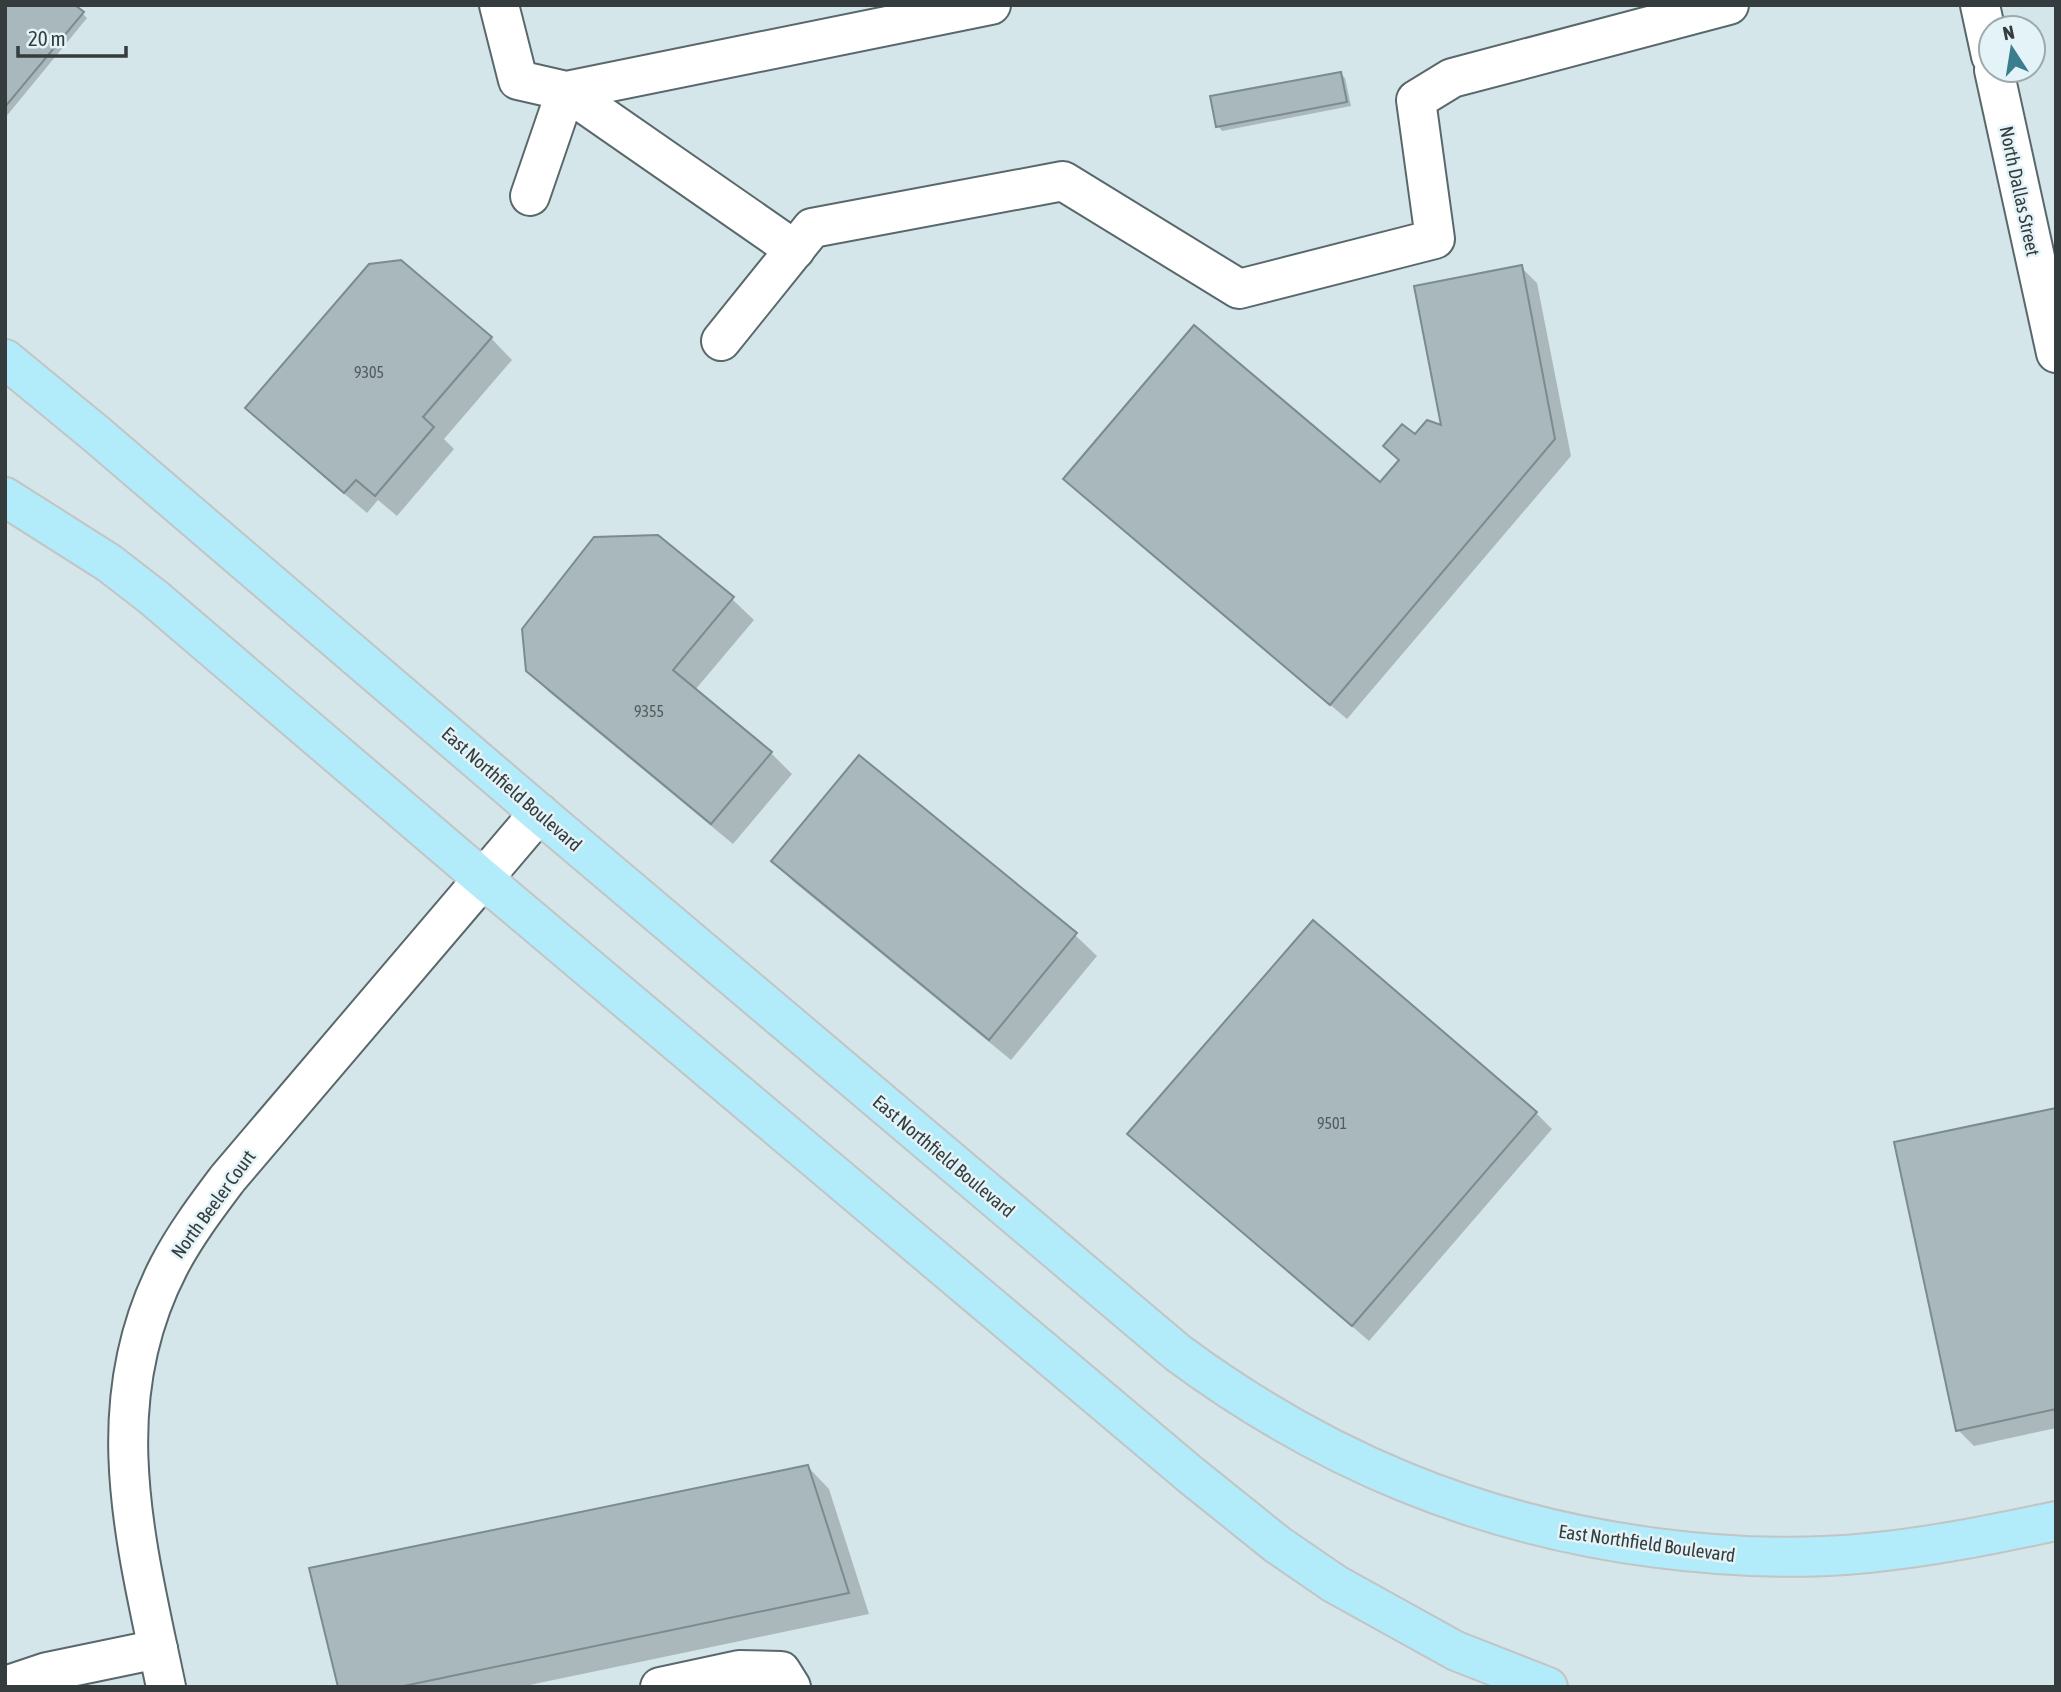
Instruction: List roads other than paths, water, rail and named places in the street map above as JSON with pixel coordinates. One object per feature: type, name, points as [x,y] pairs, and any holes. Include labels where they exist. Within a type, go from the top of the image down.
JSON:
[{"type":"main road","name":"East Northfield Boulevard","points":[[5,359],[1178,1353],[1256,1407],[1316,1441],[1376,1471],[1443,1498],[1516,1521],[1625,1544],[1713,1554],[1805,1557],[1868,1553],[1936,1544],[2056,1521]]},
{"type":"main road","points":[[5,497],[110,562],[153,597],[482,878],[1192,1476],[1278,1545],[1335,1584],[1455,1651],[1540,1685]]},
{"type":"street","points":[[499,5],[518,80],[566,90],[991,5]]},
{"type":"street","points":[[721,341],[813,228],[1063,181],[1240,289],[1435,239],[1416,100],[1452,78],[1729,5]]},
{"type":"street","name":"North Dallas Street","points":[[1997,84],[2056,353]]},
{"type":"street","points":[[530,197],[566,90]]},
{"type":"street","points":[[566,90],[795,250]]},
{"type":"street","name":"North Beeler Court","points":[[166,1687],[129,1484],[127,1437],[132,1377],[146,1320],[169,1266],[194,1224],[228,1178],[539,813]]},
{"type":"street","points":[[5,1686],[49,1679],[158,1649]]},
{"type":"street","points":[[660,1687],[739,1670],[781,1671],[791,1687]]}]
